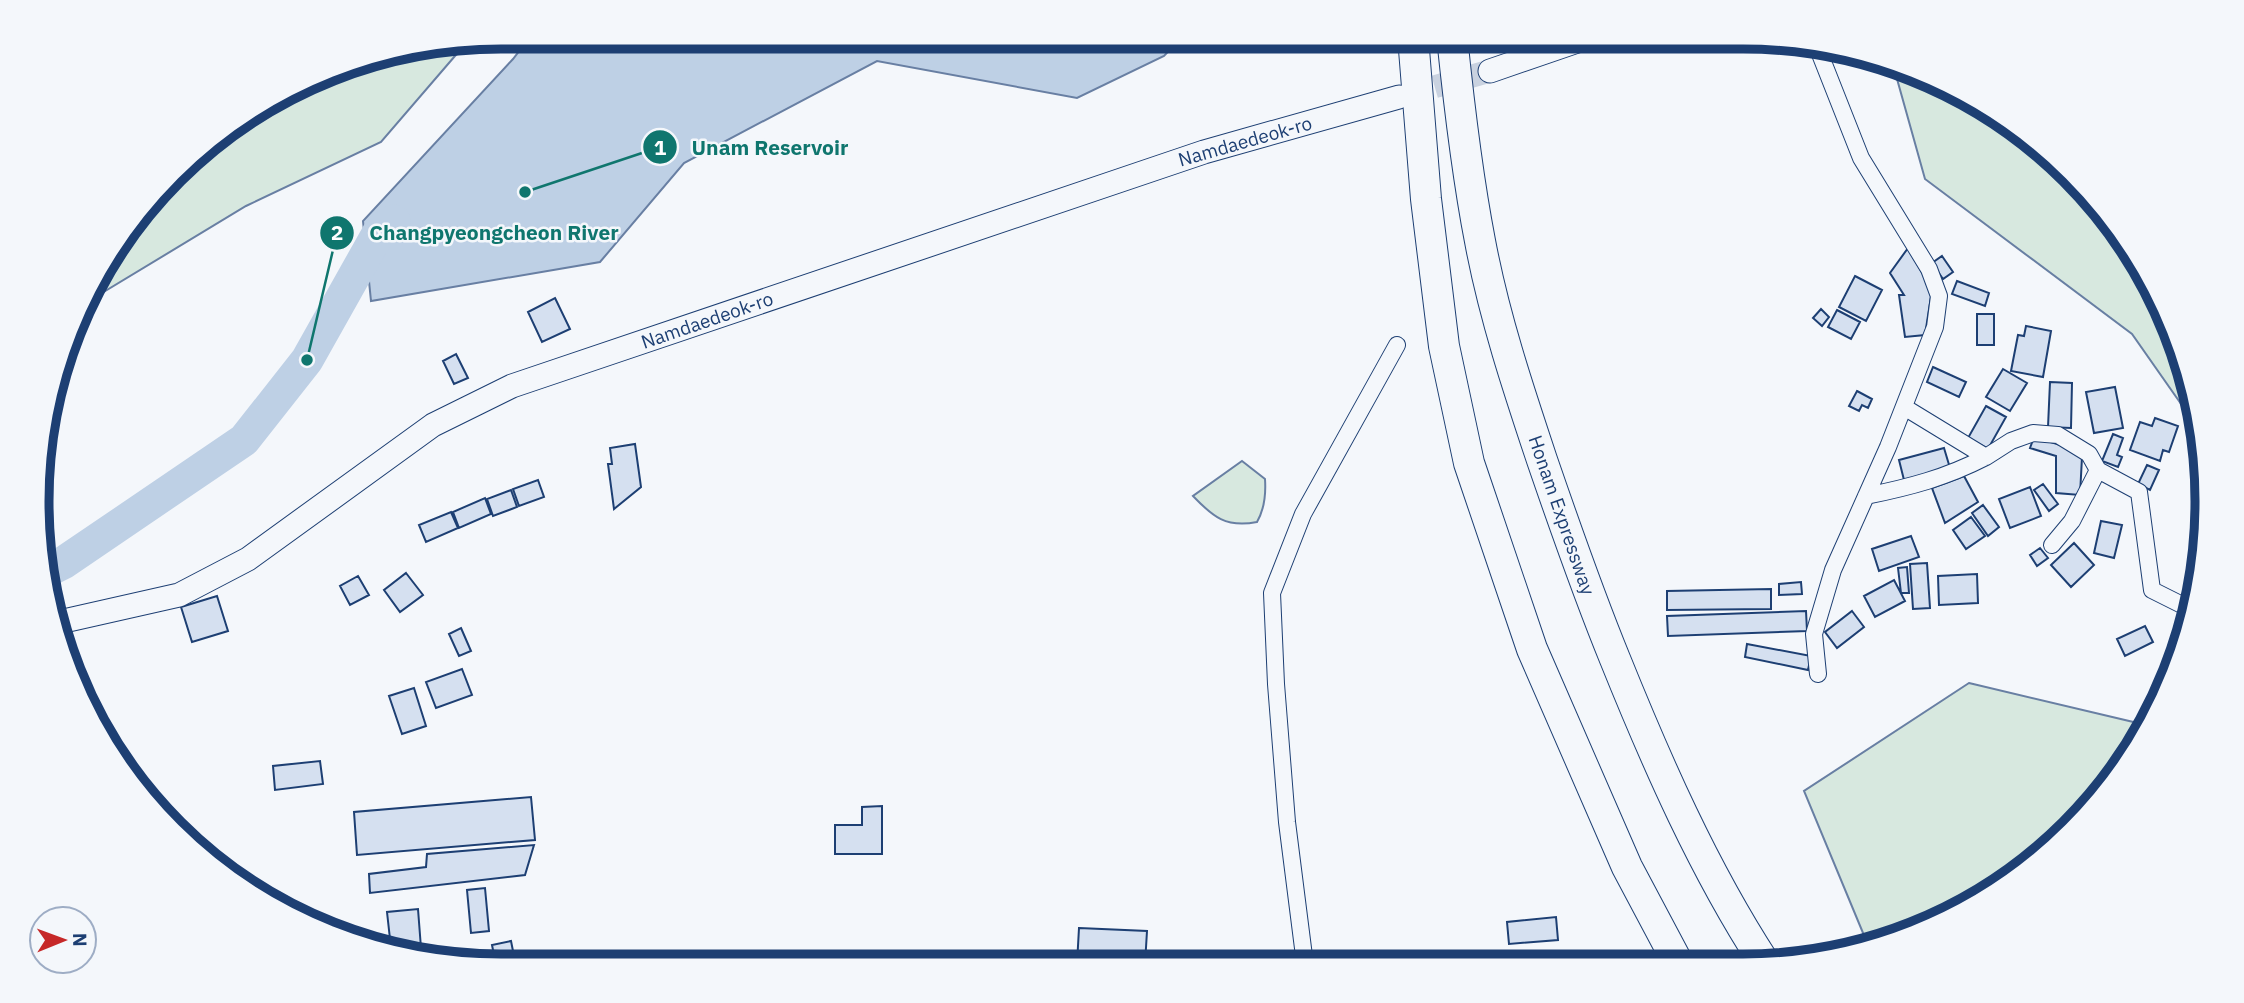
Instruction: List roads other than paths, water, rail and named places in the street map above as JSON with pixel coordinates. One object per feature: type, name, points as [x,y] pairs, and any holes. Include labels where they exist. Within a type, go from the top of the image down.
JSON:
[{"type":"highway","points":[[1414,49],[1426,198],[1444,346],[1469,463],[1532,649],[1628,867],[1673,954]]},
{"type":"highway","name":"Honam Expressway","points":[[1453,49],[1466,157],[1480,242],[1499,320],[1531,427],[1601,624],[1664,778],[1759,953]]},
{"type":"main road","points":[[1490,71],[1554,49]]},
{"type":"main road","name":"Namdaedeok-ro","points":[[65,621],[178,595],[248,559],[433,425],[512,386],[1204,152],[1399,97]]},
{"type":"street","points":[[1818,674],[1814,634],[1833,570],[1904,407],[1935,327],[1940,296],[1929,269],[1861,158],[1821,56]]},
{"type":"street","points":[[1305,954],[1287,822],[1272,593],[1303,514],[1397,345]]},
{"type":"street","points":[[1904,407],[1986,457]]},
{"type":"street","points":[[1866,496],[1924,484],[1955,473],[2011,441],[2033,433],[2058,435],[2089,454],[2098,470],[2139,492],[2152,590],[2183,605]]},
{"type":"street","points":[[2052,545],[2072,521],[2098,470]]},
{"type":"water","points":[[521,49],[1171,49],[1164,56],[1077,98],[877,61],[684,163],[600,262],[371,301],[363,221]]},
{"type":"waterway","points":[[54,567],[244,440],[307,360],[380,230],[394,221]]},
{"type":"tunnel","points":[[1402,96],[1490,71]]},
{"type":"place","name":"Unam Reservoir","points":[[525,192]]},
{"type":"place","name":"Changpyeongcheon River","points":[[307,360]]}]
